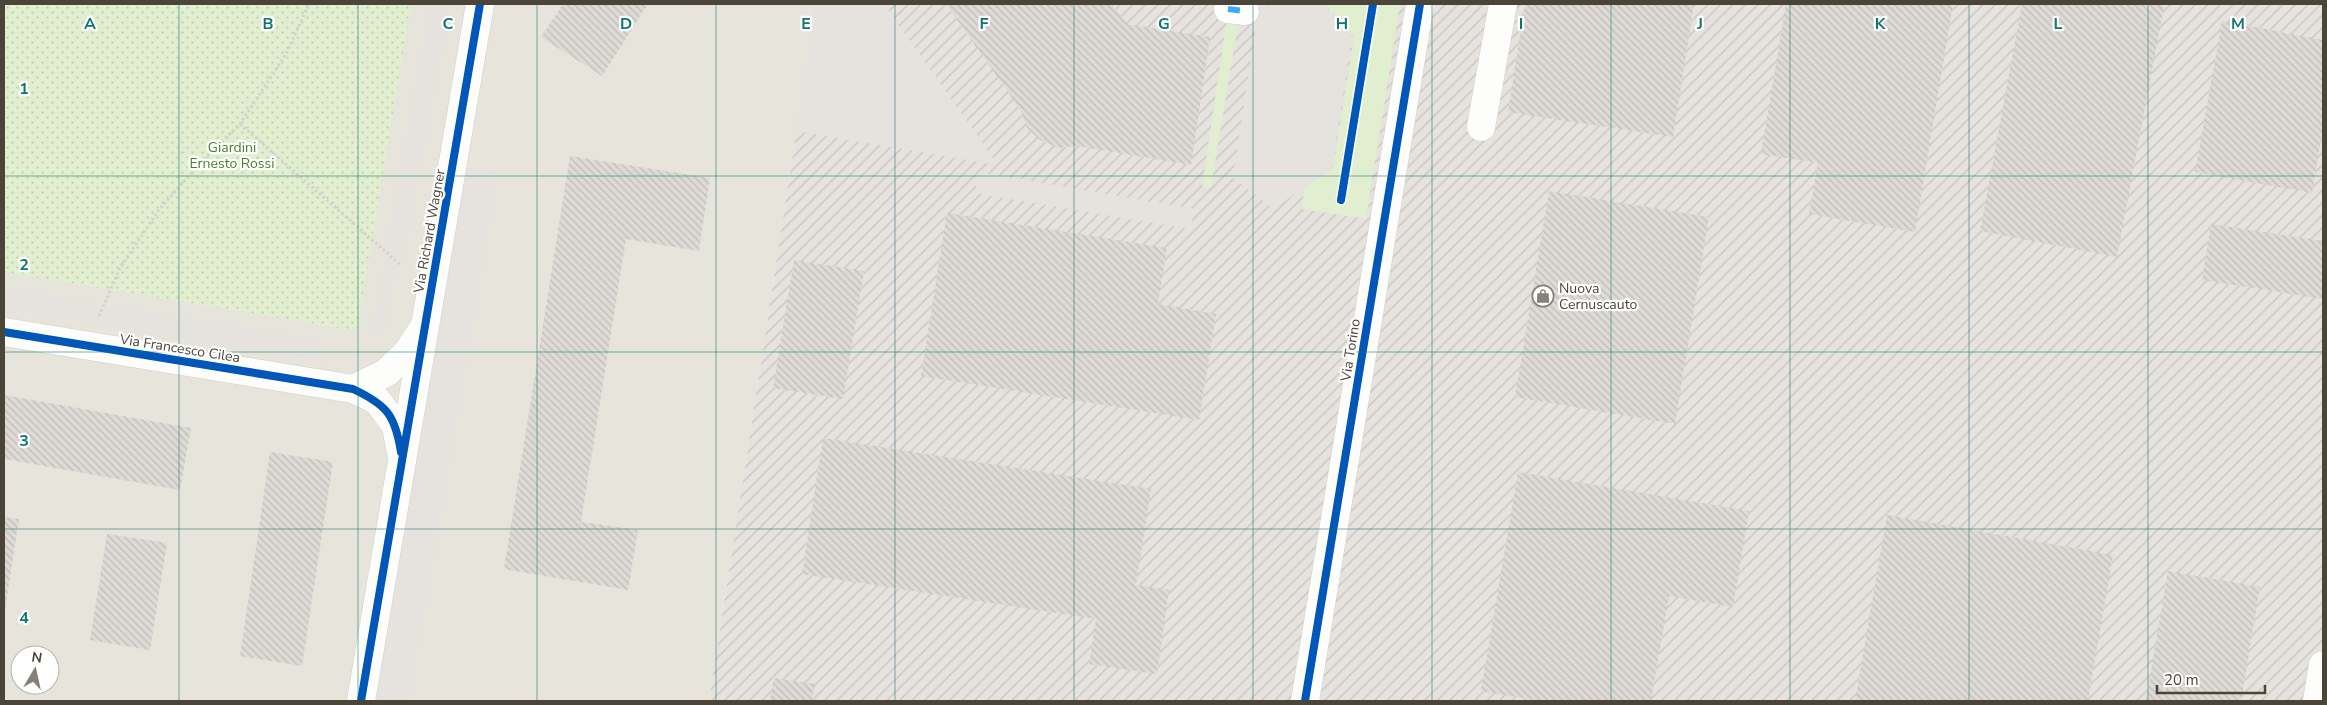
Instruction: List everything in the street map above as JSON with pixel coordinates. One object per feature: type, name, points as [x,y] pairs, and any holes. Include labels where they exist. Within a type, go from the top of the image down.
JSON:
[{"type":"street","name":"Via Richard Wagner","points":[[361,701],[480,4]]},
{"type":"street","name":"Via Torino","points":[[1305,701],[1420,4]]},
{"type":"street","points":[[1481,127],[1503,4]]},
{"type":"street","name":"Via Richard Wagner","points":[[353,388],[386,373],[407,353],[426,324]]},
{"type":"street","name":"Via Francesco Cilea","points":[[4,332],[353,388]]},
{"type":"street","name":"Via Richard Wagner","points":[[353,388],[377,400],[396,426],[402,462]]},
{"type":"street","points":[[2317,701],[2323,665]]},
{"type":"path","points":[[86,346],[120,268],[158,211],[201,162],[240,124],[286,54],[309,4]]},
{"type":"path","points":[[240,124],[431,291]]},
{"type":"shaded area","points":[[4,4],[816,4],[709,701],[4,701]]},
{"type":"shaded area","points":[[430,4],[450,4],[405,256],[397,259],[384,336],[371,334]]},
{"type":"shaded area","points":[[816,4],[2323,4],[2323,701],[709,701]]},
{"type":"shaded area","points":[[816,4],[884,4],[998,165],[796,131]]},
{"type":"shaded area","points":[[1272,4],[1323,4],[1352,36],[1332,167],[1274,209],[1233,178],[1258,12]]},
{"type":"shaded area","points":[[467,166],[499,171],[409,701],[375,701]]},
{"type":"shaded area","points":[[979,172],[1194,209],[1190,229],[975,193]]},
{"type":"shaded area","points":[[4,288],[317,339],[330,363],[4,309]]},
{"type":"green space","name":"Giardini Ernesto Rossi","points":[[4,4],[411,4],[357,331],[4,272]]},
{"type":"green space","points":[[1229,4],[1241,6],[1211,187],[1202,187]]},
{"type":"green space","points":[[1324,4],[1400,4],[1366,219],[1302,209],[1304,189],[1333,167],[1354,37]]},
{"type":"building","points":[[563,4],[648,4],[602,76],[541,37]]},
{"type":"building","points":[[946,4],[1112,4],[1127,24],[1210,37],[1191,165],[1078,146],[1058,148],[1040,140],[1027,128],[1020,109]]},
{"type":"building","points":[[1525,4],[1694,4],[1673,137],[1508,112]]},
{"type":"building","points":[[1786,4],[1953,4],[1915,232],[1809,214],[1818,163],[1761,154]]},
{"type":"building","points":[[2022,4],[2154,4],[2164,6],[2117,257],[1980,231]]},
{"type":"building","points":[[2222,21],[2323,40],[2323,128],[2312,193],[2195,172]]},
{"type":"building","points":[[570,156],[710,178],[699,251],[626,239],[581,522],[638,530],[628,590],[504,569]]},
{"type":"building","points":[[1549,191],[1709,217],[1675,424],[1515,397]]},
{"type":"building","points":[[947,213],[1167,248],[1158,304],[1216,314],[1199,420],[921,376]]},
{"type":"building","points":[[2211,224],[2323,241],[2323,299],[2202,280]]},
{"type":"building","points":[[794,260],[864,271],[843,399],[773,388]]},
{"type":"building","points":[[4,395],[191,428],[180,490],[4,459]]},
{"type":"building","points":[[823,438],[1151,489],[1136,585],[1169,590],[1157,674],[1089,664],[1096,619],[802,574]]},
{"type":"building","points":[[270,452],[333,462],[302,666],[240,656]]},
{"type":"building","points":[[1518,472],[1749,511],[1733,607],[1669,596],[1651,701],[1540,701],[1481,691]]},
{"type":"building","points":[[1887,515],[2113,555],[2088,701],[1855,701]]},
{"type":"building","points":[[4,517],[19,519],[5,610],[4,610]]},
{"type":"building","points":[[107,534],[167,543],[150,650],[90,640]]},
{"type":"building","points":[[2168,571],[2260,587],[2241,701],[2146,701]]},
{"type":"building","points":[[774,678],[815,684],[812,701],[770,701]]},
{"type":"marked path","points":[[1228,9],[1245,11]]},
{"type":"cycle path","points":[[361,701],[480,4]]},
{"type":"cycle path","points":[[1341,200],[1373,4]]},
{"type":"cycle path","points":[[1305,701],[1420,4]]},
{"type":"cycle path","points":[[4,332],[353,389],[374,400],[388,413],[396,429],[401,452]]},
{"type":"place","name":"Nuova Cernuscauto","points":[[1543,296]]}]
